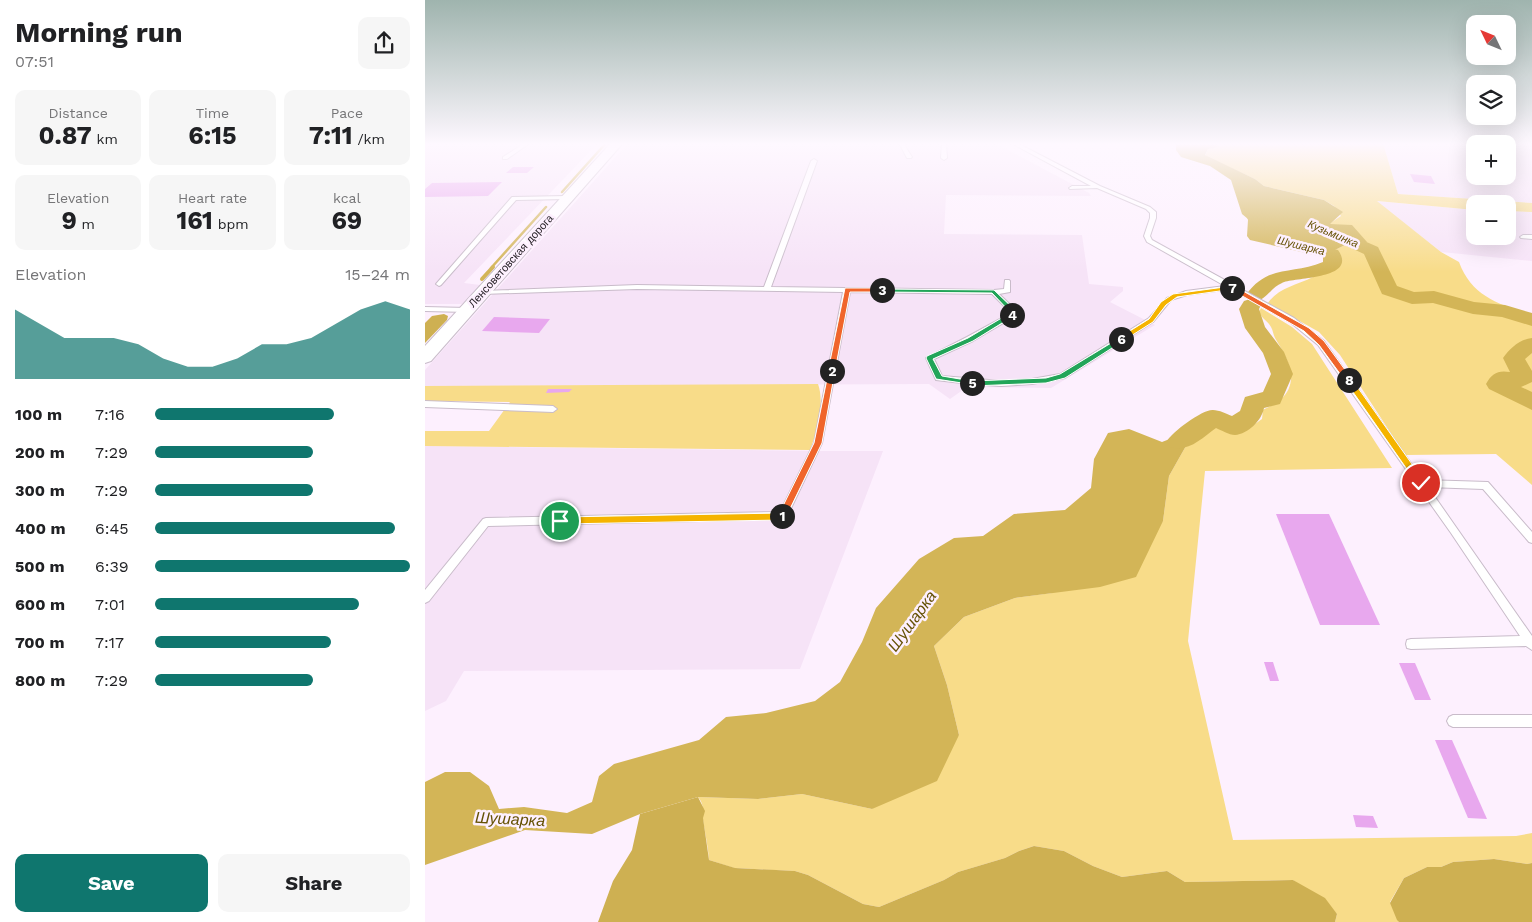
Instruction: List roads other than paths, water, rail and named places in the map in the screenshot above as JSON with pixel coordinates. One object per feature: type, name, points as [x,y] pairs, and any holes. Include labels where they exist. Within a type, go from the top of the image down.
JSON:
[{"type":"street","name":"Ленсоветовская дорога","points":[[425,357],[578,186]]},
{"type":"lane","points":[[767,288],[804,186]]},
{"type":"lane","points":[[1072,188],[1099,187],[1148,208],[1153,212],[1153,218],[1148,231],[1149,241],[1292,320],[1321,343],[1421,483],[1531,643]]},
{"type":"lane","points":[[439,284],[514,198],[567,198]]},
{"type":"lane","points":[[1523,237],[1532,237]]},
{"type":"lane","points":[[483,292],[637,287],[994,292],[1008,291],[1007,280]]},
{"type":"lane","points":[[994,292],[1015,313],[970,339],[929,358],[939,378],[978,384],[1046,381],[1063,376],[1151,320],[1169,299],[1186,293],[1233,288]]},
{"type":"lane","points":[[425,598],[486,522],[783,516],[818,443],[847,290]]},
{"type":"lane","points":[[425,309],[467,310]]},
{"type":"lane","points":[[425,404],[553,409]]},
{"type":"lane","points":[[1421,483],[1485,485],[1532,539]]},
{"type":"lane","points":[[1411,644],[1531,643]]},
{"type":"lane","points":[[1453,721],[1532,721]]},
{"type":"water","points":[[1233,186],[1264,186],[1324,200],[1343,212],[1330,224],[1352,225],[1367,242],[1349,243],[1331,252],[1255,235],[1248,219],[1242,214]]},
{"type":"water","points":[[1203,420],[1210,425],[1191,437],[1169,476],[1163,521],[1136,577],[1100,587],[1015,598],[964,617],[934,646],[947,685],[959,735],[937,781],[872,809],[802,794],[758,799],[698,797],[640,814],[592,834],[525,830],[425,865],[425,782],[445,772],[470,772],[489,786],[499,809],[524,807],[567,813],[592,802],[599,776],[614,764],[699,740],[726,717],[766,713],[815,701],[840,682],[862,642],[876,608],[919,559],[954,538],[983,536],[1014,514],[1065,510],[1091,488],[1094,459],[1108,433],[1129,429],[1162,442],[1185,433]]},
{"type":"waterway","points":[[562,192],[567,186]]},
{"type":"waterway","name":"Шушарка","points":[[1250,203],[1256,220],[1256,236],[1332,254],[1332,265],[1315,272],[1280,276],[1267,284],[1256,295]]},
{"type":"waterway","points":[[491,268],[546,207]]},
{"type":"waterway","name":"Кузьминка","points":[[1325,229],[1372,251],[1389,290],[1412,298],[1434,297],[1473,308],[1505,311],[1532,320]]},
{"type":"waterway","points":[[482,279],[493,267]]},
{"type":"waterway","name":"Шушарка","points":[[1179,441],[1213,418],[1235,426],[1251,415],[1253,403],[1272,398],[1282,374],[1273,352],[1255,328],[1249,309],[1251,305]]},
{"type":"waterway","name":"Кузьминка","points":[[1532,345],[1528,345],[1514,358],[1524,377],[1517,380],[1502,378],[1497,384],[1532,402]]}]
